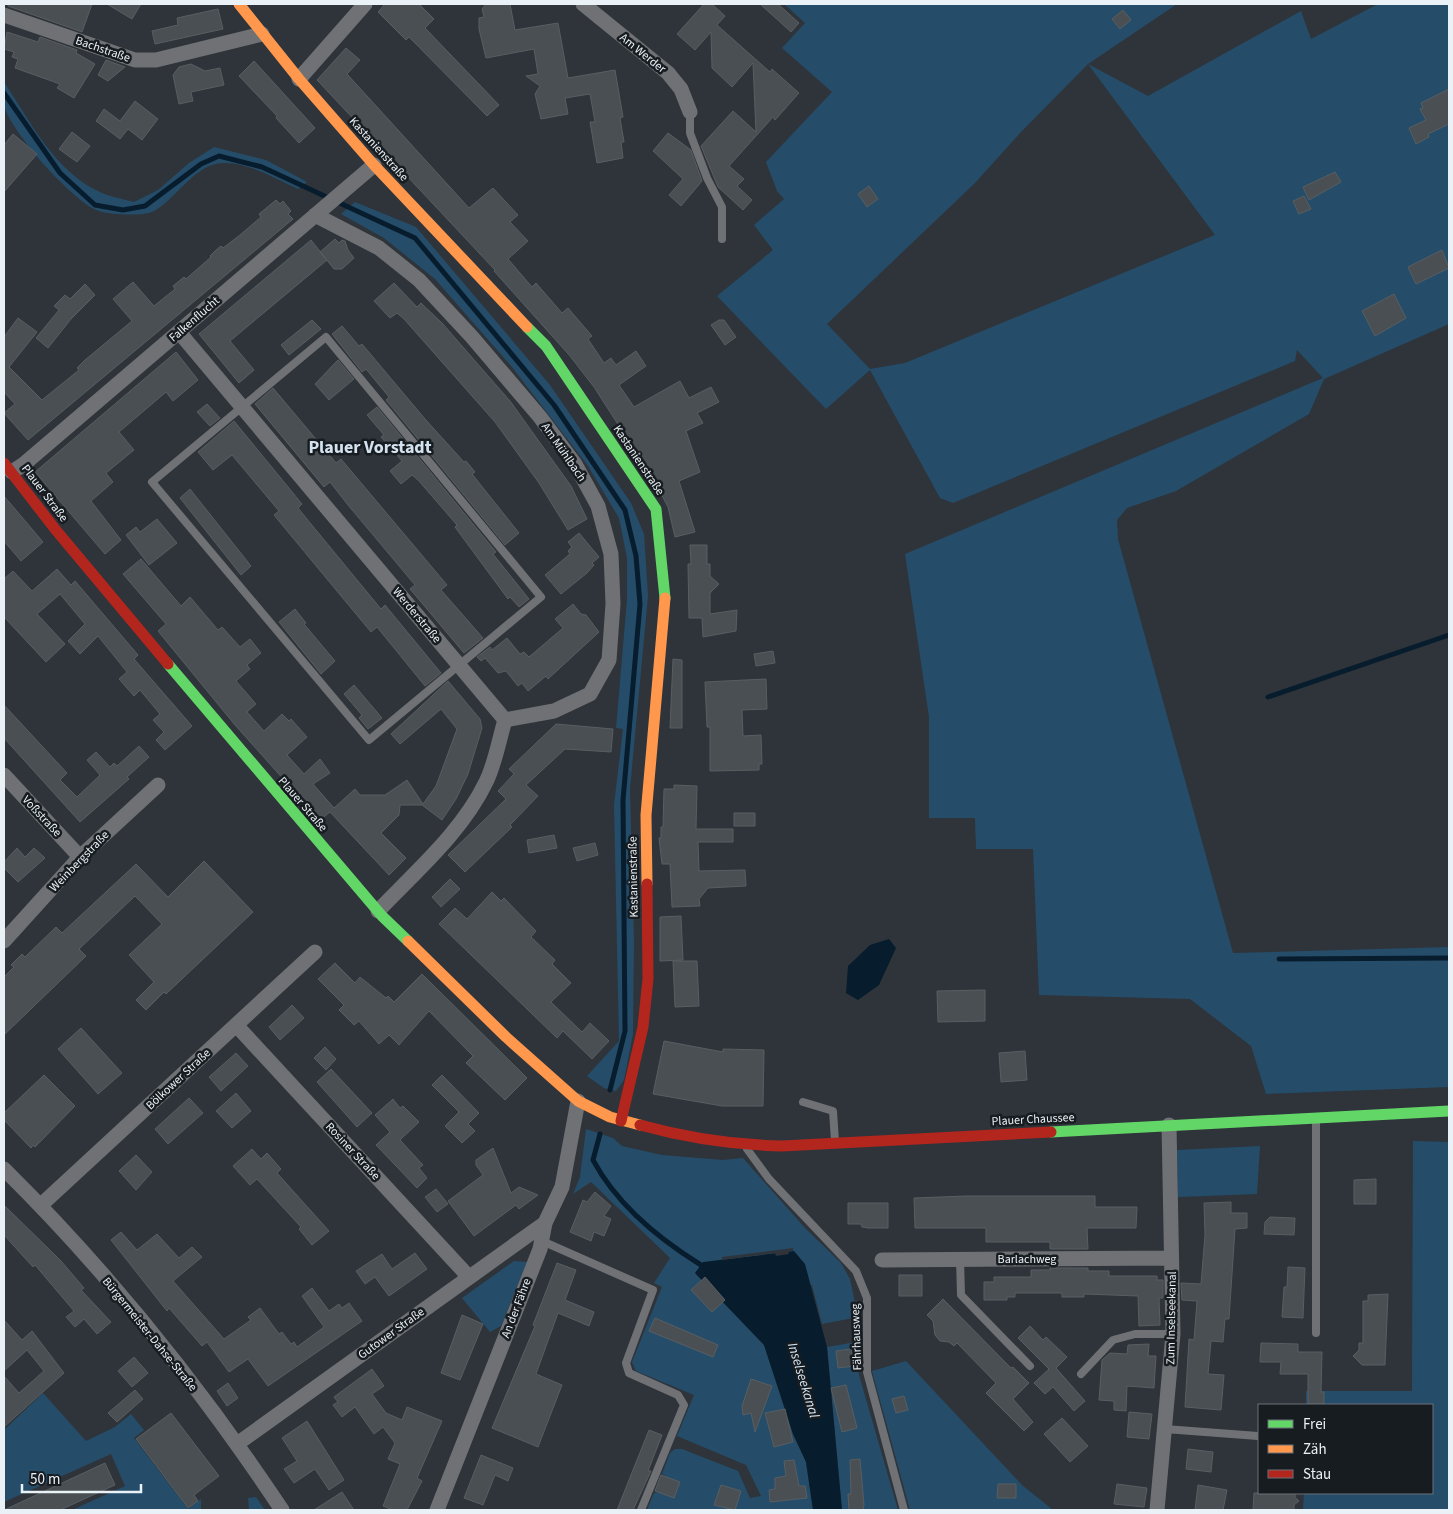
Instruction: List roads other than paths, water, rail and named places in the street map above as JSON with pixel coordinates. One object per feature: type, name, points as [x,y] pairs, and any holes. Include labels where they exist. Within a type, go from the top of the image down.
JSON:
[{"type":"main road","name":"Kastanienstraße","points":[[239,4],[299,79],[374,165],[546,346],[656,509],[665,582],[665,617],[646,815],[648,978],[643,1027],[621,1121]]},
{"type":"main road","name":"Plauer Straße","points":[[8,467],[80,560],[378,911],[506,1037],[578,1101],[599,1113],[621,1121]]},
{"type":"main road","name":"Plauer Chaussee","points":[[621,1121],[683,1137],[743,1144],[782,1146],[1449,1111]]},
{"type":"street","points":[[299,79],[365,4]]},
{"type":"street","name":"Am Werder","points":[[583,4],[668,73],[681,89],[690,112]]},
{"type":"street","name":"Bachstraße","points":[[4,15],[135,60],[156,60],[262,34]]},
{"type":"street","name":"Falkenflucht","points":[[8,467],[179,332],[374,165]]},
{"type":"street","name":"Am Mühlbach","points":[[320,212],[379,248],[419,280],[472,337],[540,417],[575,464],[598,506],[611,554],[613,604],[609,660],[590,694],[554,711],[505,720]]},
{"type":"street","name":"Werderstraße","points":[[179,332],[505,720]]},
{"type":"street","points":[[378,911],[453,830],[471,806],[486,782],[505,720]]},
{"type":"street","name":"Voßstraße","points":[[4,775],[80,857]]},
{"type":"street","name":"Weinbergstraße","points":[[4,942],[80,857],[158,785]]},
{"type":"street","name":"Bölkower Straße","points":[[40,1205],[315,952]]},
{"type":"street","name":"Rosiner Straße","points":[[236,1025],[469,1276]]},
{"type":"street","name":"An der Fähre","points":[[437,1510],[542,1242],[545,1223],[562,1187],[578,1101]]},
{"type":"street","name":"Zum Inselseekanal","points":[[1157,1510],[1173,1334],[1169,1125]]},
{"type":"street","name":"Bürgermeister-Dahse-Straße","points":[[4,1169],[40,1205],[135,1313],[237,1444],[282,1510]]},
{"type":"street","name":"Gutower Straße","points":[[237,1444],[545,1223]]},
{"type":"street","name":"Barlachweg","points":[[882,1260],[1172,1258]]},
{"type":"lane","points":[[690,112],[690,133],[707,178],[722,207],[722,239]]},
{"type":"lane","points":[[326,337],[541,597],[369,740],[152,482],[242,407],[326,337]]},
{"type":"lane","points":[[802,1102],[833,1111],[835,1143]]},
{"type":"lane","points":[[1316,1118],[1316,1333]]},
{"type":"lane","name":"Fährhausweg","points":[[743,1144],[769,1179],[856,1271],[866,1298],[868,1372],[904,1510]]},
{"type":"lane","points":[[542,1242],[653,1290],[626,1363],[629,1373],[678,1395],[684,1404],[641,1510]]},
{"type":"lane","points":[[960,1259],[961,1295],[1030,1366]]},
{"type":"lane","points":[[1081,1374],[1113,1340],[1135,1334],[1173,1334]]},
{"type":"lane","points":[[1165,1429],[1258,1436]]},
{"type":"water","points":[[889,939],[896,948],[879,985],[858,1000],[846,993],[848,966],[870,945]]},
{"type":"water","name":"Inselseekanal","points":[[794,1251],[805,1264],[827,1347],[842,1510],[813,1510],[806,1462],[793,1434],[764,1345],[695,1273],[703,1262]]},
{"type":"waterway","points":[[4,93],[60,173],[95,205],[123,210],[145,206],[201,164],[219,156],[262,167],[415,238],[554,405],[625,510],[636,556],[640,604],[623,800],[625,1031],[610,1090]]},
{"type":"waterway","points":[[1268,697],[1449,635]]},
{"type":"waterway","points":[[1279,959],[1449,958]]},
{"type":"waterway","points":[[600,1134],[593,1160],[614,1191],[654,1232],[701,1265]]},
{"type":"district","name":"Plauer Vorstadt","points":[[370,447]]}]
